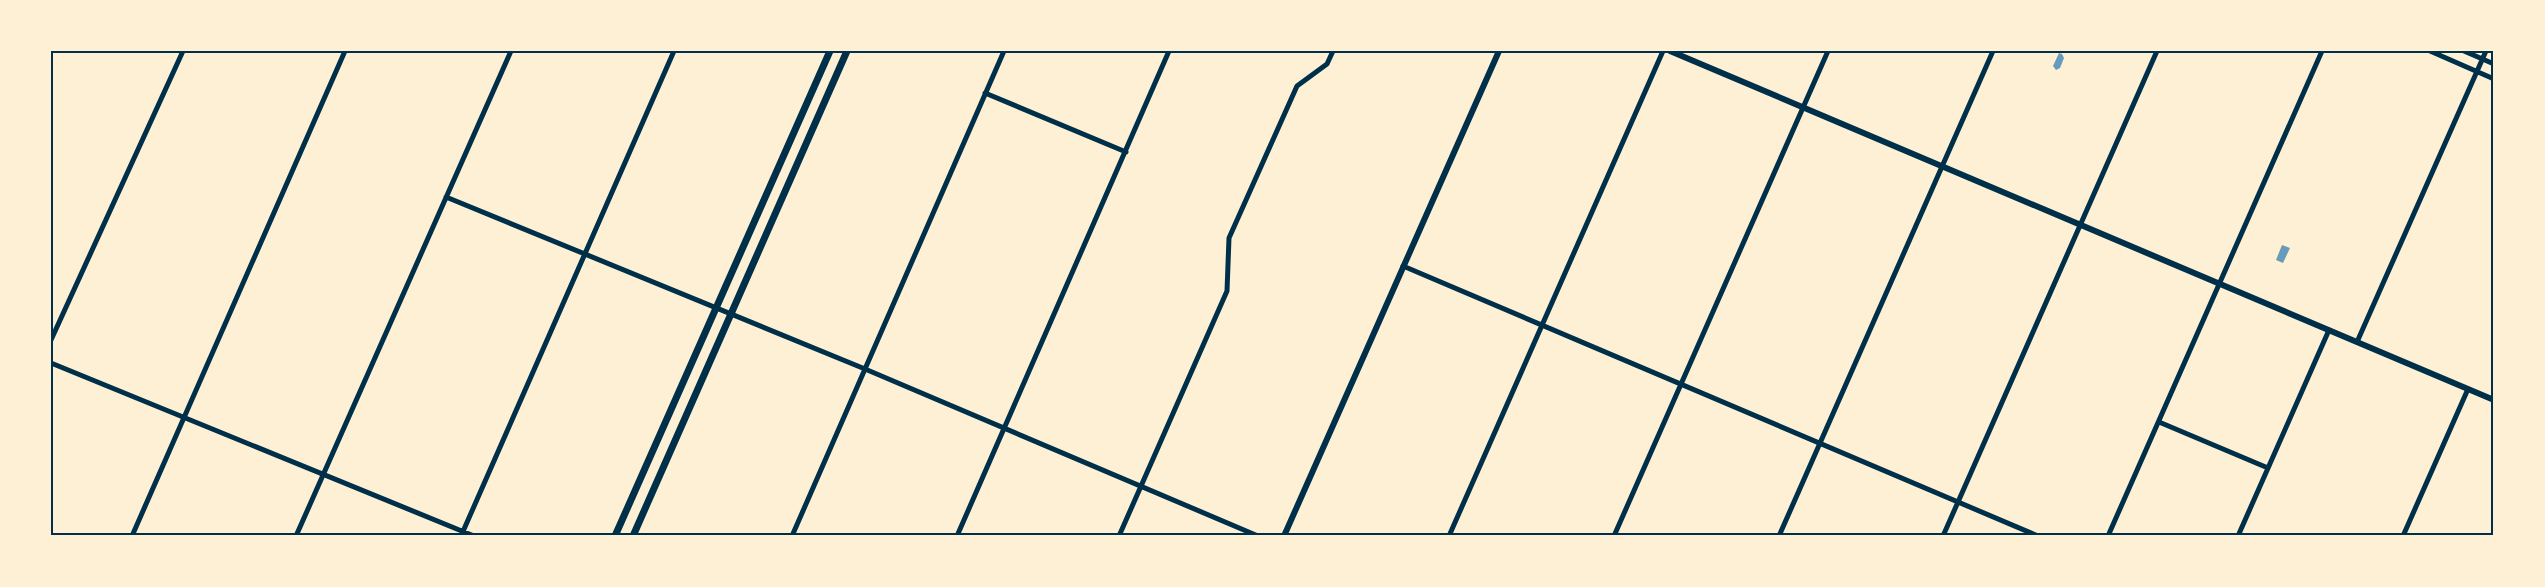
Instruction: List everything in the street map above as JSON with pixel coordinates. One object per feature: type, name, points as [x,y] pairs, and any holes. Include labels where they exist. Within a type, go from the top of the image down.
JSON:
[{"type":"main road","points":[[615,536],[830,51]]},
{"type":"main road","points":[[633,536],[847,51]]},
{"type":"street","points":[[51,340],[183,51]]},
{"type":"street","points":[[132,536],[345,51]]},
{"type":"street","points":[[296,536],[511,51]]},
{"type":"street","points":[[462,533],[674,51]]},
{"type":"street","points":[[792,536],[1004,51]]},
{"type":"street","points":[[956,536],[1169,51]]},
{"type":"street","points":[[1119,536],[1227,291],[1229,238],[1297,86],[1327,64],[1333,51]]},
{"type":"street","points":[[1284,536],[1499,51]]},
{"type":"street","points":[[1449,536],[1663,51]]},
{"type":"street","points":[[1670,51],[2494,400]]},
{"type":"street","points":[[1614,536],[1828,51]]},
{"type":"street","points":[[1779,536],[1993,51]]},
{"type":"street","points":[[1943,536],[2157,51]]},
{"type":"street","points":[[2108,536],[2322,51]]},
{"type":"street","points":[[2430,51],[2494,79]]},
{"type":"street","points":[[2464,51],[2494,64]]},
{"type":"street","points":[[2357,342],[2486,51]]},
{"type":"street","points":[[986,93],[1126,152]]},
{"type":"street","points":[[446,197],[865,369],[1258,536]]},
{"type":"street","points":[[1404,266],[2038,536]]},
{"type":"street","points":[[2238,536],[2329,330]]},
{"type":"street","points":[[51,363],[324,474],[462,533],[474,536]]},
{"type":"street","points":[[2403,536],[2468,389]]},
{"type":"street","points":[[2159,422],[2268,468]]},
{"type":"water","points":[[2059,53],[2064,58],[2060,68],[2056,70],[2053,66]]},
{"type":"water","points":[[2282,245],[2290,248],[2283,263],[2276,260]]}]
